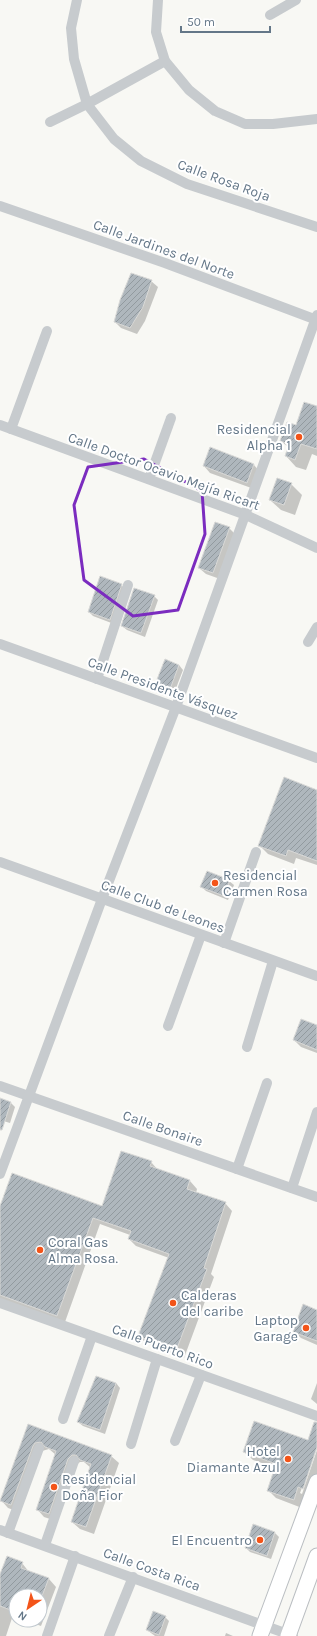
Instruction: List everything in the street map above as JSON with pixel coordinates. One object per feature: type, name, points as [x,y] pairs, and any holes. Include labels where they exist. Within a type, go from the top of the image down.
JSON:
[{"type":"main road","points":[[262,1630],[317,1482]]},
{"type":"main road","points":[[290,1635],[317,1556]]},
{"type":"street","name":"Calle Rosa Roja","points":[[77,0],[71,28],[74,59],[87,104],[114,139],[141,161],[186,184],[317,227]]},
{"type":"street","points":[[158,0],[156,32],[165,61],[188,90],[215,111],[245,124],[273,124],[317,119]]},
{"type":"street","points":[[270,15],[296,0]]},
{"type":"street","points":[[50,122],[87,104],[165,61]]},
{"type":"street","name":"Calle Jardines del Norte","points":[[0,206],[165,263],[316,318]]},
{"type":"street","points":[[0,1174],[102,899],[176,707],[316,318]]},
{"type":"street","points":[[11,430],[47,332]]},
{"type":"street","points":[[149,479],[170,418]]},
{"type":"street","name":"Calle Doctor Ocavio Mejía Ricart","points":[[0,425],[246,515],[317,548]]},
{"type":"street","points":[[96,679],[128,585]]},
{"type":"street","points":[[308,642],[317,627]]},
{"type":"street","name":"Calle Presidente Vásquez","points":[[0,644],[317,758]]},
{"type":"street","points":[[224,943],[256,852]]},
{"type":"street","name":"Calle Club de Leones","points":[[0,862],[317,976]]},
{"type":"street","points":[[168,1026],[201,935]]},
{"type":"street","points":[[248,1047],[273,961]]},
{"type":"street","points":[[237,1169],[267,1083]]},
{"type":"street","name":"Calle Bonaire","points":[[0,1086],[317,1197]]},
{"type":"street","points":[[292,1188],[317,1112]]},
{"type":"street","name":"Calle Puerto Rico","points":[[0,1303],[317,1416]]},
{"type":"street","points":[[63,1419],[92,1336]]},
{"type":"street","points":[[131,1444],[157,1359]]},
{"type":"street","points":[[175,1441],[201,1375]]},
{"type":"street","points":[[4,1531],[39,1448]]},
{"type":"street","points":[[45,1545],[74,1461]]},
{"type":"street","name":"Calle Costa Rica","points":[[4,1531],[133,1577],[262,1630],[290,1635]]},
{"type":"street","points":[[46,1636],[75,1556]]},
{"type":"street","points":[[109,1636],[133,1577]]},
{"type":"highlighted area","points":[[144,459],[202,491],[205,534],[178,610],[133,616],[84,580],[74,505],[88,467]]},
{"type":"building","points":[[131,273],[152,280],[143,307],[130,328],[114,322],[120,300]]},
{"type":"building","name":"Residencial Alpha 1","points":[[304,402],[317,406],[317,449],[301,444],[295,460],[285,456],[289,444],[280,441],[287,422],[296,425]]},
{"type":"building","points":[[210,447],[254,464],[247,483],[203,466]]},
{"type":"building","points":[[277,478],[292,483],[284,505],[269,500]]},
{"type":"building","points":[[215,522],[230,527],[213,573],[198,568]]},
{"type":"building","points":[[100,576],[122,584],[110,620],[88,612]]},
{"type":"building","points":[[134,588],[155,595],[141,633],[121,626]]},
{"type":"building","points":[[165,659],[179,665],[169,692],[154,687]]},
{"type":"building","points":[[284,777],[317,790],[317,861],[288,850],[286,856],[258,846]]},
{"type":"building","name":"Residencial Carmen Rosa","points":[[207,871],[230,880],[224,896],[200,887]]},
{"type":"building","points":[[301,1019],[317,1025],[317,1050],[293,1040]]},
{"type":"building","points":[[0,1098],[11,1102],[2,1130],[0,1130]]},
{"type":"building","points":[[121,1151],[152,1161],[150,1166],[190,1180],[187,1189],[226,1202],[204,1268],[207,1269],[176,1351],[138,1336],[169,1254],[128,1239],[131,1231],[93,1218],[57,1316],[0,1295],[0,1206],[12,1173],[102,1206]]},
{"type":"building","name":"Laptop Garage","points":[[303,1304],[317,1310],[317,1341],[293,1332]]},
{"type":"building","points":[[96,1376],[116,1383],[100,1430],[77,1422]]},
{"type":"building","name":"Hotel Diamante Azul","points":[[254,1421],[308,1440],[314,1422],[317,1422],[317,1447],[303,1489],[298,1487],[294,1500],[267,1491],[276,1464],[243,1452]]},
{"type":"building","name":"Residencial Doña Fior","points":[[28,1424],[112,1455],[86,1527],[71,1522],[91,1464],[80,1460],[76,1455],[72,1455],[68,1459],[49,1514],[36,1510],[56,1451],[45,1447],[41,1442],[35,1443],[33,1446],[11,1505],[0,1501]]},
{"type":"building","name":"El Encuentro","points":[[253,1524],[275,1532],[267,1556],[245,1548]]},
{"type":"building","points":[[7,1556],[23,1562],[21,1568],[49,1578],[45,1588],[8,1588],[8,1609],[0,1606],[0,1574]]},
{"type":"building","points":[[153,1611],[166,1616],[159,1635],[146,1630]]},
{"type":"place","name":"Residencial Alpha 1","points":[[299,437]]},
{"type":"place","name":"Residencial Carmen Rosa","points":[[215,883]]},
{"type":"place","name":"Coral Gas Alma Rosa.","points":[[40,1250]]},
{"type":"place","name":"Calderas del caribe","points":[[173,1303]]},
{"type":"place","name":"Laptop Garage","points":[[306,1328]]},
{"type":"place","name":"Hotel Diamante Azul","points":[[288,1459]]},
{"type":"place","name":"Residencial Doña Fior","points":[[54,1487]]},
{"type":"place","name":"El Encuentro","points":[[260,1540]]}]
